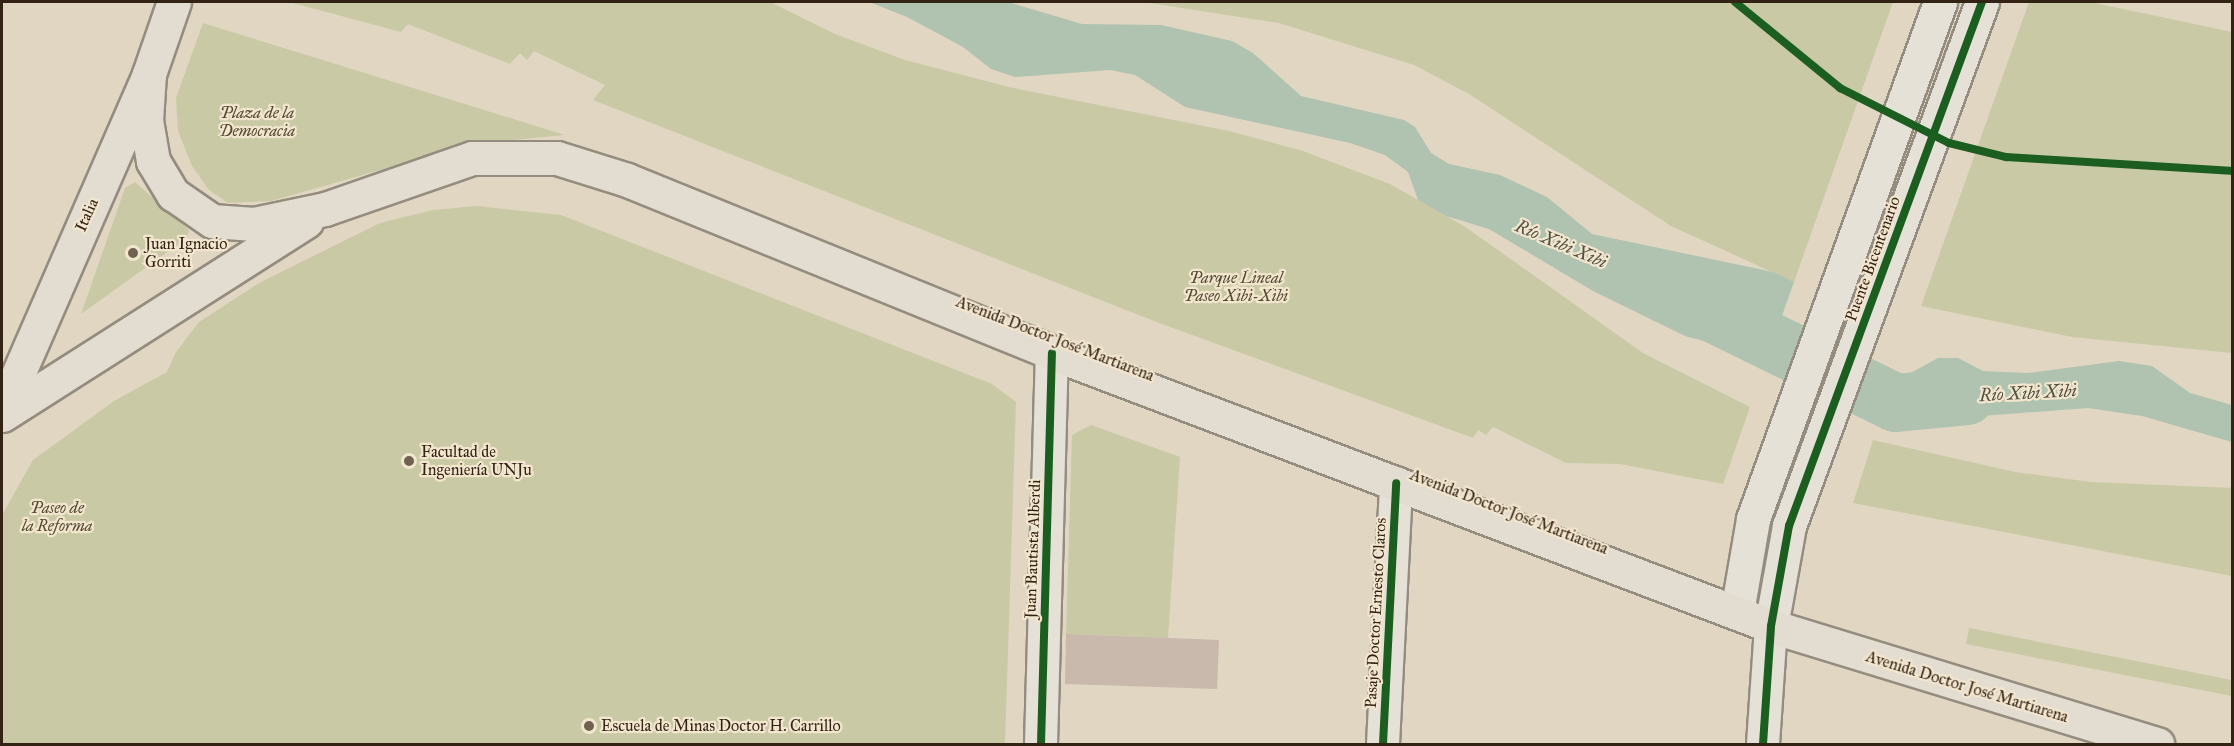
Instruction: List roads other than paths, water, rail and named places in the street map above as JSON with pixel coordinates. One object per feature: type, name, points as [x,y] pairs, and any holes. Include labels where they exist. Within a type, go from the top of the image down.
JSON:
[{"type":"main road","name":"Italia","points":[[2,413],[149,74],[171,9]]},
{"type":"main road","points":[[149,74],[148,145],[158,172],[183,203],[212,221],[230,225],[325,209]]},
{"type":"main road","name":"Avenida Doctor José Martiarena","points":[[325,209],[472,158],[557,158],[627,180],[1052,353],[1771,626],[2157,744]]},
{"type":"main road","points":[[2,413],[325,209]]},
{"type":"street","name":"Puente Bicentenario","points":[[1737,612],[1753,519],[1940,2]]},
{"type":"street","name":"Puente Bicentenario","points":[[1771,626],[1789,526],[1982,2]]},
{"type":"street","name":"Juan Bautista Alberdi","points":[[1041,744],[1052,353]]},
{"type":"street","name":"Pasaje Doctor Ernesto Claros","points":[[1383,744],[1396,483]]},
{"type":"street","points":[[1763,744],[1771,626]]},
{"type":"water","points":[[869,2],[1008,2],[1082,24],[1161,25],[1232,41],[1253,53],[1301,96],[1404,120],[1415,127],[1431,153],[1449,164],[1500,175],[1547,197],[1592,234],[1773,272],[1794,282],[1767,358],[1685,336],[1593,291],[1489,229],[1446,216],[1418,200],[1408,172],[1385,155],[1350,143],[1185,107],[1135,75],[1110,70],[1015,77],[991,69],[963,47],[907,17]]},
{"type":"water","points":[[1938,358],[1958,358],[1983,371],[2028,373],[2119,361],[2152,366],[2190,393],[2232,405],[2232,442],[2142,416],[2088,408],[1982,416],[1928,428],[1880,421],[1894,382]]},
{"type":"waterway","name":"Río Xibi Xibi","points":[[1700,307],[1896,403],[1967,396]]},
{"type":"place","name":"Juan Ignacio Gorriti","points":[[133,253]]},
{"type":"place","name":"Facultad de Ingeniería UNJu","points":[[409,461]]},
{"type":"place","name":"Escuela de Minas Doctor H. Carrillo","points":[[589,726]]},
{"type":"park label","name":"Plaza de la Democracia","points":[[257,122]]},
{"type":"park label","name":"Parque Lineal Paseo Xibi-Xibi","points":[[1236,287]]},
{"type":"park label","name":"Paseo de la Reforma","points":[[57,517]]}]
